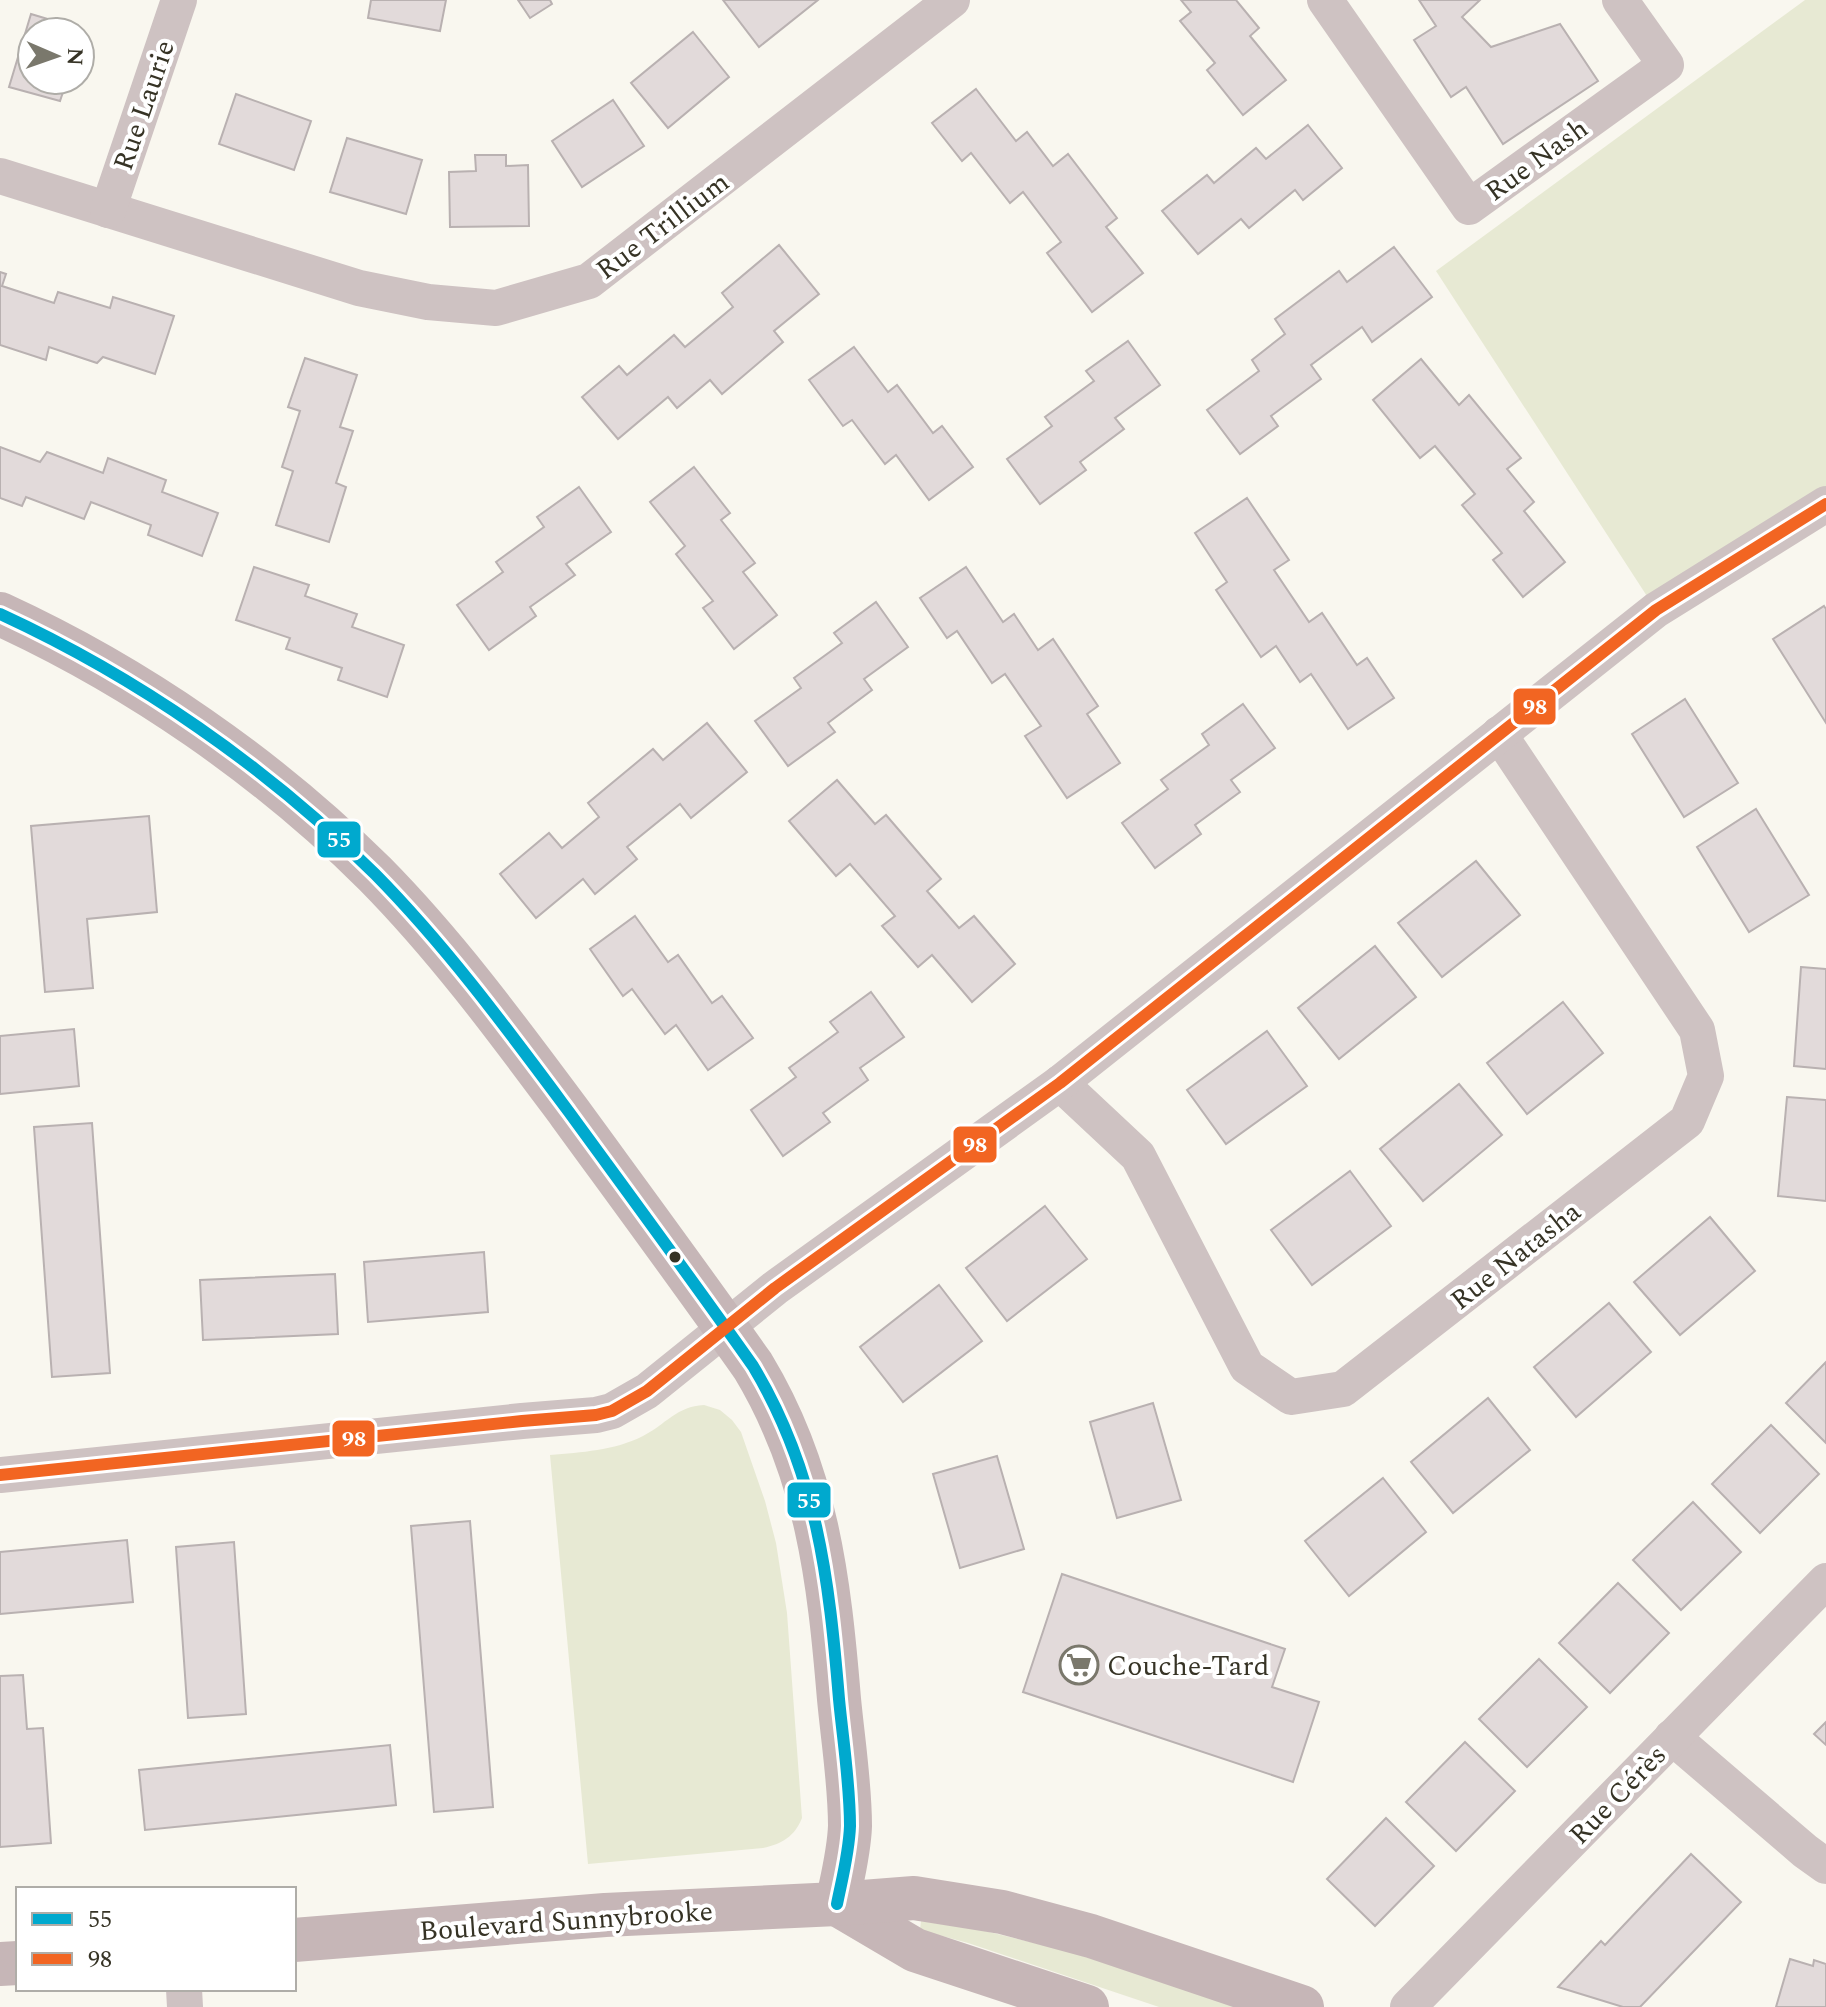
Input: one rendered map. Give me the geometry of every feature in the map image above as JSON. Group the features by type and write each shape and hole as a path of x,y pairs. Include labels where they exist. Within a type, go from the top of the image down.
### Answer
{"street":[{"name":"Rue Laurie","path":"108,210 179,0"},
{"name":"Rue Trillium","path":"0,176 359,288 428,302 496,308 589,281 952,0"},
{"name":"Rue Nash","path":"1325,0 1469,207 1666,65 1620,0"},
{"path":"0,1475 612,1411 647,1391 775,1288 1060,1083 1656,610 1826,504"},
{"path":"0,614 72,649 174,711 297,804 376,875 457,965 504,1025 727,1329 760,1378 787,1431 807,1484 821,1538 832,1611 849,1805 848,1851 837,1904 915,1950 1087,2007"},
{"name":"Rue Natasha","path":"1060,1083 1138,1156 1247,1367 1291,1397 1343,1389 1687,1121 1706,1076 1697,1030 1499,734"},
{"name":"Rue Cérès","path":"1408,2007 1826,1581"},
{"path":"1672,1737 1826,1866"},
{"name":"Boulevard Sunnybrooke","path":"296,1940 605,1915 914,1898 1002,1912 1091,1936 1302,2007"}],"green space":[{"path":"1805,0 1826,0 1826,504 1656,610 1436,271"},
{"path":"704,1405 720,1410 741,1432 776,1543 787,1613 802,1818 787,1838 763,1848 588,1864 550,1455 620,1445 651,1432 686,1409"},
{"path":"921,1921 981,1930 1071,1952 1239,2007 1159,2007 920,1930"}],"building":[{"path":"371,0 446,0 440,31 368,18"},
{"path":"518,0 550,0 552,4 530,18"},
{"path":"723,0 818,0 759,47"},
{"path":"1181,0 1236,0 1259,28 1250,36 1286,80 1243,115 1207,70 1215,63 1180,21 1191,12"},
{"path":"1419,0 1480,0 1462,17 1491,47 1560,24 1598,81 1503,144 1466,87 1451,97 1414,40 1436,26"},
{"path":"693,32 729,77 668,128 631,83"},
{"path":"16,64 16,89 9,87"},
{"path":"976,89 1016,141 1027,132 1053,166 1068,154 1117,218 1106,227 1143,273 1092,312 1047,253 1061,242 1023,192 1010,203 971,153 962,161 932,123"},
{"path":"236,94 311,121 294,170 219,144"},
{"path":"42,96 62,96 60,101"},
{"path":"613,100 644,146 582,187 552,141"},
{"path":"1308,125 1342,168 1303,200 1295,190 1249,228 1241,219 1198,254 1162,211 1207,175 1214,183 1256,148 1266,159"},
{"path":"347,138 422,160 406,214 330,192"},
{"path":"475,155 506,155 506,166 528,165 529,226 450,227 449,172 476,171"},
{"path":"779,245 819,294 774,331 783,342 722,394 710,380 677,408 668,397 618,439 582,397 619,366 627,375 674,335 685,347 733,307 722,293"},
{"path":"1394,247 1432,297 1372,342 1362,327 1311,365 1321,379 1271,416 1278,426 1240,454 1207,410 1259,371 1252,360 1285,334 1275,319 1339,271 1347,282"},
{"path":"0,272 6,274 2,286 54,303 58,292 110,308 113,297 174,316 155,374 103,357 97,363 49,347 46,360 0,345"},
{"path":"1128,341 1160,385 1115,418 1124,429 1080,462 1086,470 1040,504 1007,459 1052,426 1045,417 1094,381 1086,371"},
{"path":"854,347 888,392 897,385 933,433 942,426 973,467 929,500 896,455 885,464 852,420 843,426 809,380"},
{"path":"305,358 357,375 340,427 353,431 336,483 346,487 329,542 276,525 293,471 282,467 300,411 288,407"},
{"path":"1421,359 1459,405 1469,395 1521,458 1507,469 1534,502 1524,511 1565,562 1523,597 1493,560 1502,553 1462,505 1475,494 1435,446 1420,458 1373,400"},
{"path":"0,447 40,462 47,452 103,473 108,458 166,480 162,492 218,513 202,556 148,535 151,525 91,502 84,519 26,497 22,506 0,498"},
{"path":"694,467 730,513 721,520 755,563 743,572 777,615 734,649 703,608 713,601 676,554 685,546 650,502"},
{"path":"579,487 611,532 566,564 575,575 530,607 536,616 489,650 457,605 503,572 496,562 544,527 537,517"},
{"path":"1247,498 1289,560 1274,570 1309,622 1322,613 1357,665 1367,658 1394,698 1348,729 1311,674 1300,682 1276,646 1261,657 1216,590 1227,582 1195,533"},
{"path":"254,567 309,585 305,596 357,614 352,627 404,645 387,697 338,680 342,668 286,649 290,638 236,620"},
{"path":"966,567 1003,622 1014,614 1038,650 1053,639 1098,706 1087,714 1120,763 1067,798 1025,736 1041,726 1005,674 992,683 957,631 947,638 920,598"},
{"path":"876,602 908,647 864,679 872,690 828,723 835,732 788,766 755,721 801,688 794,678 842,643 834,633"},
{"path":"1824,606 1826,609 1826,723 1773,639"},
{"path":"1685,699 1738,783 1684,817 1632,734"},
{"path":"1243,704 1275,748 1231,780 1240,792 1195,825 1201,834 1155,868 1122,823 1168,789 1161,780 1209,745 1202,734"},
{"path":"707,723 747,772 691,818 680,804 627,847 637,859 595,894 583,879 536,918 500,874 549,833 562,848 599,817 588,803 653,749 663,760"},
{"path":"837,780 875,824 886,815 941,879 927,891 959,928 974,916 1015,964 972,1002 932,955 918,967 882,926 895,916 850,864 836,876 789,821"},
{"path":"1756,809 1809,895 1749,932 1697,847"},
{"path":"149,816 157,912 87,919 93,988 45,992 31,826"},
{"path":"1476,861 1520,915 1442,977 1398,923"},
{"path":"635,916 668,962 678,955 712,1003 722,996 753,1038 708,1070 676,1025 665,1034 632,989 623,996 590,949"},
{"path":"1375,946 1416,997 1339,1059 1298,1008"},
{"path":"1801,967 1826,969 1826,1069 1794,1066"},
{"path":"871,992 904,1037 860,1068 868,1080 823,1113 830,1122 783,1156 751,1110 796,1077 789,1068 838,1032 830,1022"},
{"path":"1563,1002 1603,1053 1527,1114 1487,1063"},
{"path":"74,1029 79,1086 0,1094 0,1036"},
{"path":"1267,1031 1307,1086 1226,1144 1187,1090"},
{"path":"1459,1084 1502,1135 1423,1201 1380,1149"},
{"path":"1787,1097 1826,1100 1826,1201 1778,1196"},
{"path":"92,1123 110,1373 52,1377 34,1127"},
{"path":"1350,1171 1391,1226 1312,1285 1271,1230"},
{"path":"1045,1206 1087,1259 1007,1321 966,1268"},
{"path":"1710,1217 1755,1271 1680,1335 1634,1282"},
{"path":"484,1252 488,1312 368,1322 364,1262"},
{"path":"335,1274 338,1334 203,1340 200,1280"},
{"path":"939,1285 982,1341 903,1402 860,1347"},
{"path":"1609,1303 1651,1352 1576,1417 1534,1367"},
{"path":"1826,1362 1826,1443 1786,1403"},
{"path":"1488,1398 1530,1450 1453,1513 1411,1462"},
{"path":"1153,1403 1181,1500 1117,1518 1090,1422"},
{"path":"1771,1425 1819,1474 1760,1533 1712,1484"},
{"path":"997,1456 1024,1549 960,1568 933,1474"},
{"path":"1383,1478 1426,1532 1349,1596 1305,1541"},
{"path":"1693,1502 1741,1552 1681,1610 1633,1560"},
{"path":"470,1521 493,1807 434,1812 411,1526"},
{"path":"127,1540 133,1602 0,1614 0,1552"},
{"path":"234,1542 246,1714 188,1718 176,1547"},
{"path":"1062,1574 1285,1649 1272,1687 1319,1702 1293,1782 1023,1692"},
{"path":"1618,1583 1669,1633 1610,1693 1559,1643"},
{"path":"1539,1659 1587,1707 1527,1767 1479,1719"},
{"path":"23,1675 27,1729 43,1728 51,1843 0,1847 0,1676"},
{"path":"1826,1722 1826,1745 1814,1734"},
{"path":"1465,1742 1515,1791 1456,1851 1406,1802"},
{"path":"390,1745 396,1805 145,1830 139,1770"},
{"path":"1386,1818 1434,1866 1375,1926 1327,1879"},
{"path":"1691,1854 1741,1902 1640,2007 1623,2007 1558,1987 1601,1941 1605,1945"},
{"path":"1790,1959 1813,1966 1814,1960 1826,1964 1826,2007 1776,2007"}],"transit line":[{"name":"98","path":"0,1475 612,1411 647,1391 775,1288 1060,1083 1656,610 1826,504"},
{"name":"55","path":"0,614 101,666 198,728 290,797 375,874 427,930 500,1020 753,1366 775,1406 806,1486 824,1569 850,1810 848,1846 837,1904"}],"place":[{"name":"Couche-Tard","path":"1079,1665"}]}
